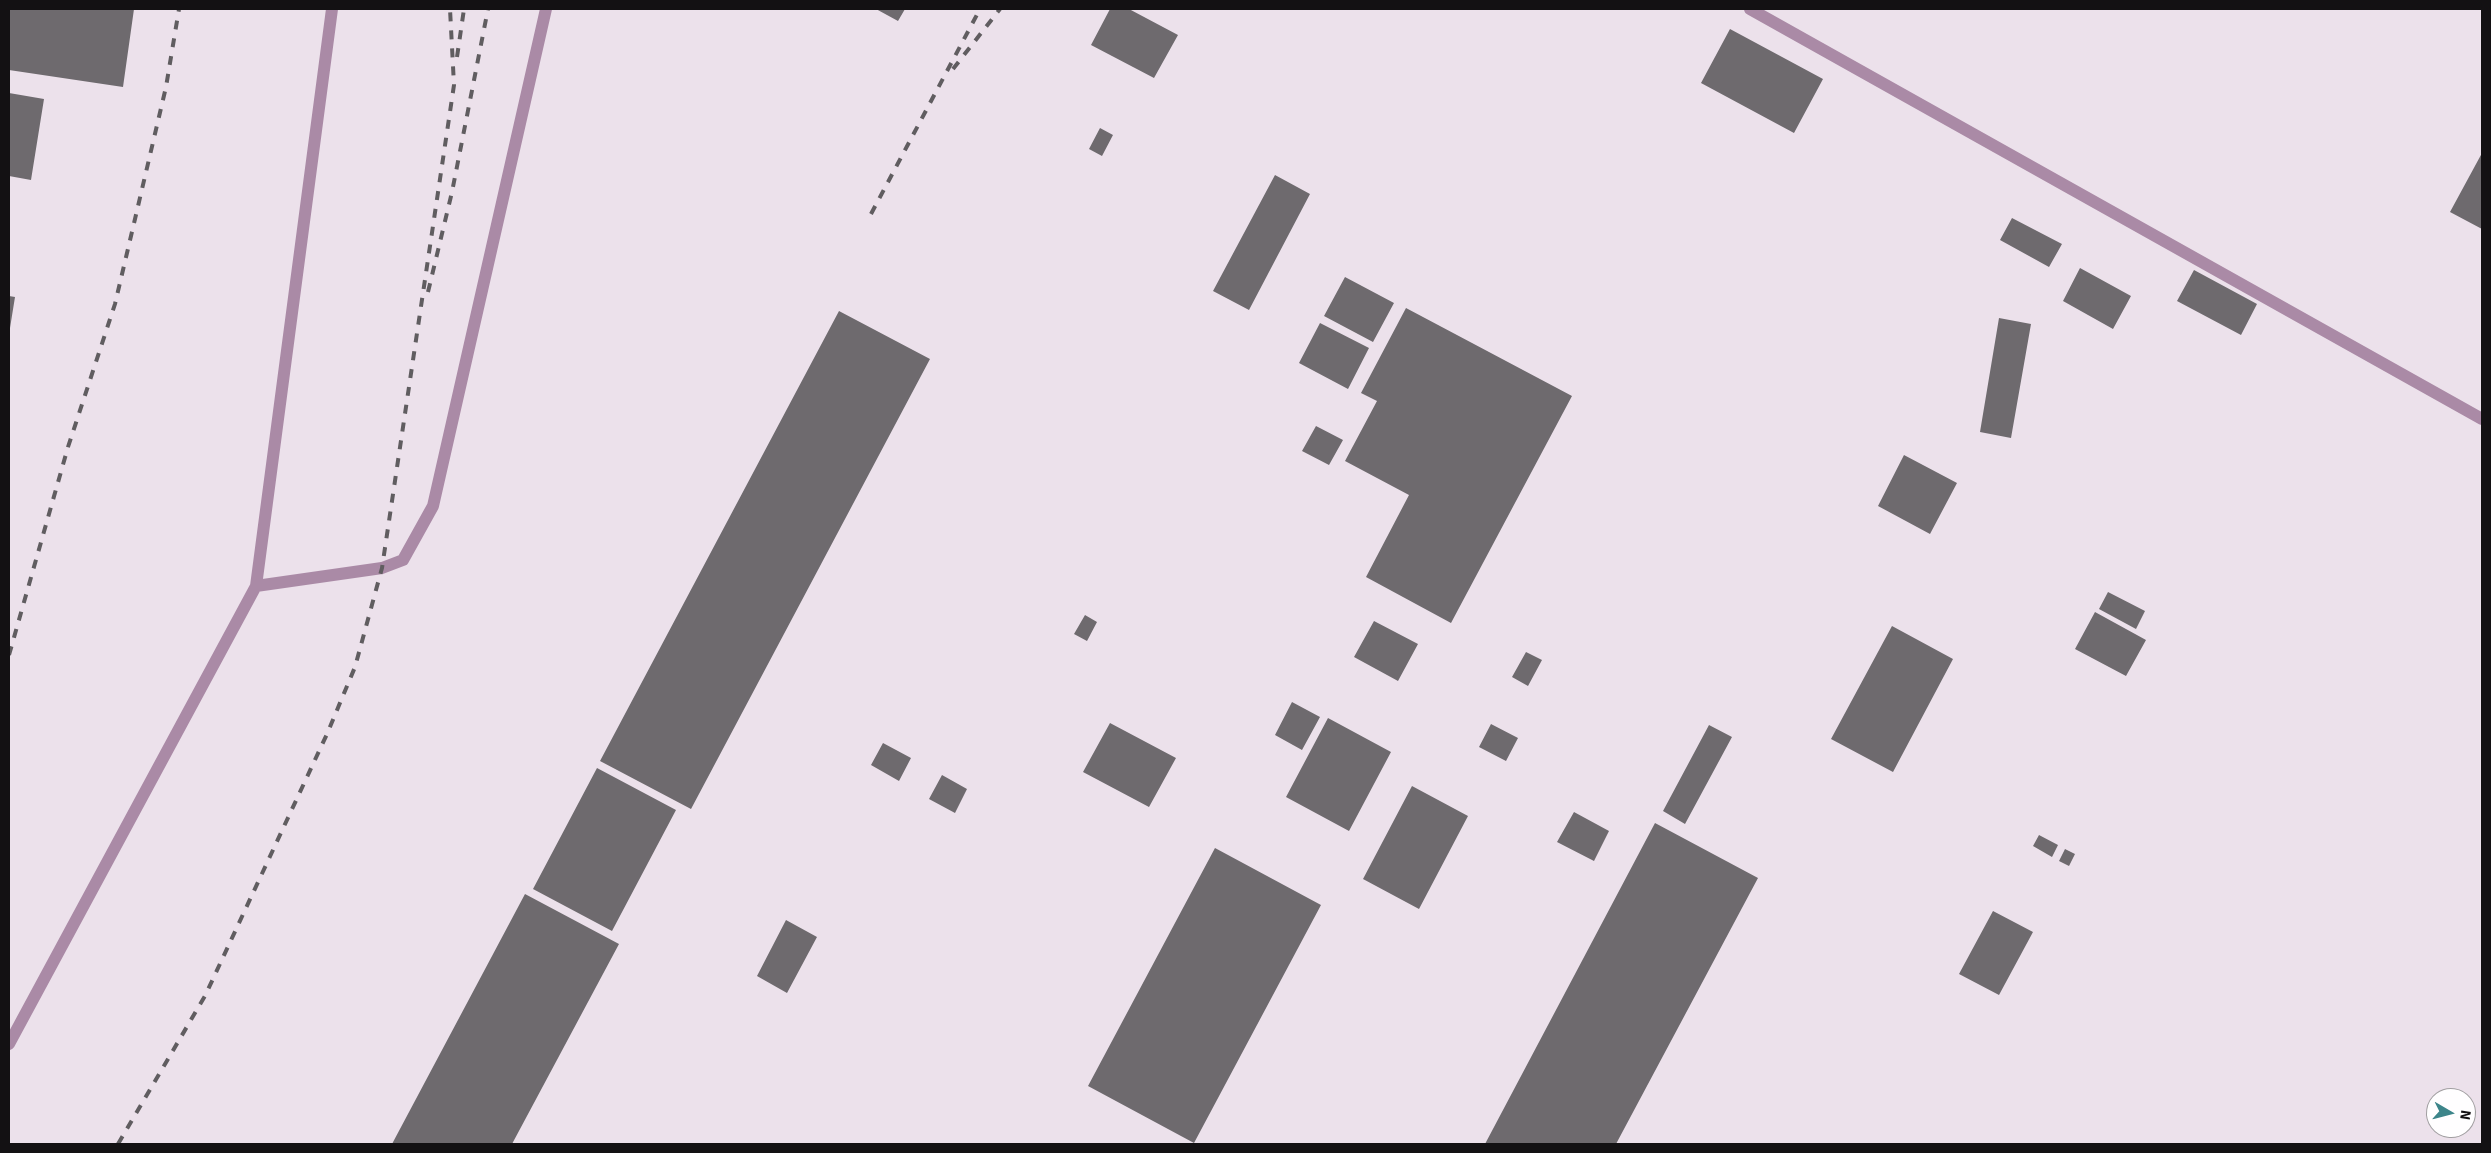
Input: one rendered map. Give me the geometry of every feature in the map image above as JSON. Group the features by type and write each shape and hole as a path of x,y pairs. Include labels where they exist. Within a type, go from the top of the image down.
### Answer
{"lane":[{"path":"9,1044 256,586 332,9"},
{"path":"256,586 382,568 403,560 433,506 546,9"},
{"path":"1750,9 2482,419"}],"shaded area":[{"path":"9,9 2482,9 2482,1144 9,1144"}],"building":[{"path":"9,9 134,9 123,87 9,70"},
{"path":"876,9 905,9 898,21"},
{"path":"1110,9 1129,9 1178,35 1154,78 1091,45"},
{"path":"1730,29 1823,79 1794,133 1701,83"},
{"path":"9,93 44,99 31,180 9,176"},
{"path":"1100,128 1113,135 1102,156 1089,149"},
{"path":"2482,153 2482,229 2450,212"},
{"path":"1275,175 1310,194 1249,310 1213,291"},
{"path":"2012,218 2062,244 2049,267 2000,240"},
{"path":"2080,268 2131,296 2113,329 2063,301"},
{"path":"2194,270 2257,304 2241,335 2177,301"},
{"path":"1345,277 1394,303 1373,342 1324,316"},
{"path":"9,296 15,297 10,328 9,328"},
{"path":"1406,308 1572,396 1451,623 1366,577 1409,495 1345,461 1377,401 1361,393"},
{"path":"839,311 930,359 691,809 600,761"},
{"path":"1999,318 2031,324 2011,438 1980,432"},
{"path":"1320,323 1369,348 1348,389 1299,363"},
{"path":"1316,426 1343,440 1329,465 1302,451"},
{"path":"1904,455 1957,483 1930,534 1878,506"},
{"path":"2108,592 2145,611 2136,629 2099,609"},
{"path":"2095,612 2146,640 2126,676 2075,649"},
{"path":"1085,615 1097,622 1087,641 1074,634"},
{"path":"1374,621 1418,644 1398,681 1354,657"},
{"path":"1892,626 1953,659 1893,772 1831,739"},
{"path":"1526,652 1542,660 1528,686 1512,677"},
{"path":"1292,702 1320,717 1302,750 1275,735"},
{"path":"1328,718 1391,752 1349,831 1286,797"},
{"path":"1110,723 1176,758 1149,807 1083,772"},
{"path":"1491,724 1518,738 1506,761 1479,747"},
{"path":"1709,725 1732,737 1685,824 1663,811"},
{"path":"883,743 911,758 899,781 871,765"},
{"path":"597,768 676,810 612,931 533,889"},
{"path":"942,775 967,789 955,813 929,799"},
{"path":"1412,786 1468,816 1419,909 1363,879"},
{"path":"1574,812 1609,831 1594,861 1557,842"},
{"path":"1655,823 1758,878 1616,1144 1485,1144"},
{"path":"2039,835 2058,845 2052,857 2033,846"},
{"path":"1215,848 1321,905 1194,1143 1088,1086"},
{"path":"2065,849 2075,854 2069,866 2059,861"},
{"path":"525,894 619,944 512,1144 392,1144"},
{"path":"1993,911 2033,932 1999,995 1959,974"},
{"path":"786,920 817,937 787,993 757,976"}],"railway":[{"path":"9,655 68,447 115,304 166,87 179,9"},
{"path":"118,1144 205,996 327,734 355,667 382,568 454,85 450,9"},
{"path":"457,57 464,9"},
{"path":"428,292 452,192 488,9"},
{"path":"871,214 980,9"},
{"path":"953,69 1000,9"}]}
